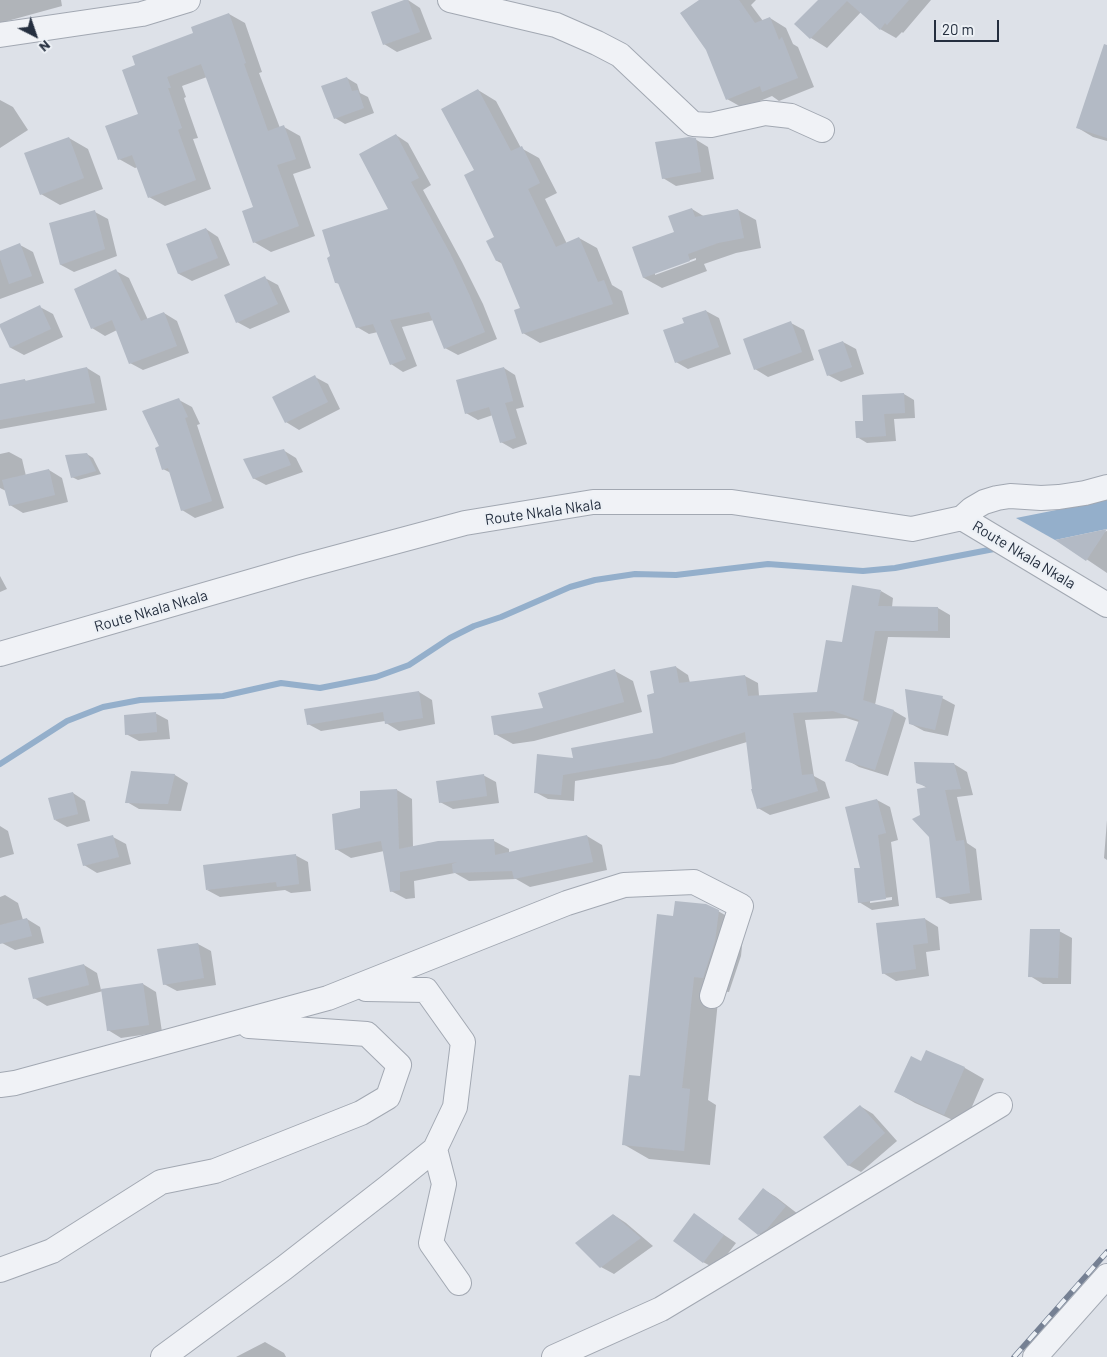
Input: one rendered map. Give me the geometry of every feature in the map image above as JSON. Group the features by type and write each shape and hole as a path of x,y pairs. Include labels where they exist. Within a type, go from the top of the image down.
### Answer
{"street":[{"path":"0,35 142,14 188,0"},
{"path":"450,0 556,25 605,47 620,55 693,124 711,125 765,113 791,116 822,130"},
{"path":"962,518 984,502 997,498 1010,496 1059,497 1107,487"},
{"name":"Route Nkala Nkala","path":"0,654 301,567 465,523 593,502 732,502 912,529 962,518 1107,605"},
{"path":"0,1085 15,1083 328,998 567,903 624,885 694,882 741,906 712,996"},
{"path":"164,1357 291,1262 435,1149 455,1108 463,1042 426,990 352,989"},
{"path":"0,1270 52,1251 162,1182 215,1171 361,1113 388,1097 399,1064 367,1034 229,1025"},
{"path":"554,1357 661,1309 1000,1105"},
{"path":"435,1149 444,1184 431,1244 459,1284"},
{"path":"1035,1357 1107,1276"}],"water":[{"path":"1107,500 1107,529 1055,540 1016,518"}],"building":[{"path":"408,0 420,32 383,45 371,12"},
{"path":"699,0 739,0 755,23 770,17 779,40 782,37 798,78 762,92 760,86 726,100 706,50 680,13"},
{"path":"818,0 909,0 887,25 885,23 880,30 847,1 810,39 794,24"},
{"path":"229,13 246,63 244,64 268,131 284,125 296,159 277,165 299,226 253,243 242,211 253,207 201,64 167,77 171,88 168,88 182,128 178,130 196,180 148,198 132,155 118,160 105,126 138,114 122,70 135,65 132,56 193,33 191,27"},
{"path":"1104,44 1107,45 1107,138 1076,128"},
{"path":"347,77 352,91 358,90 364,108 334,119 321,86"},
{"path":"478,89 511,151 522,146 540,183 528,189 556,247 579,237 598,282 604,280 613,304 522,334 514,310 520,308 500,260 496,261 486,241 494,237 464,175 474,170 441,109"},
{"path":"396,134 419,178 411,182 450,253 485,332 444,349 429,312 390,320 406,359 390,365 373,324 356,328 338,283 335,283 327,258 330,256 322,230 388,209 359,154"},
{"path":"69,137 84,178 40,195 24,153"},
{"path":"689,137 696,138 701,172 662,179 655,142"},
{"path":"692,208 695,217 738,209 744,238 718,243 688,254 690,261 643,278 632,247 674,232 668,216"},
{"path":"95,210 105,249 60,265 49,223"},
{"path":"206,228 218,258 178,274 166,244"},
{"path":"20,243 32,276 9,284 0,258 0,251"},
{"path":"116,269 141,321 164,312 177,346 129,364 112,320 91,329 74,289"},
{"path":"265,276 278,304 236,323 224,295"},
{"path":"40,305 51,329 10,348 0,324"},
{"path":"706,310 719,347 675,363 663,330 684,323 682,318"},
{"path":"791,321 802,352 754,370 743,339"},
{"path":"843,341 852,367 827,376 818,350"},
{"path":"87,367 95,403 0,420 0,384 25,379 25,381"},
{"path":"504,367 513,401 505,403 516,438 500,443 489,407 465,414 456,380"},
{"path":"315,375 328,402 285,423 272,397"},
{"path":"904,393 905,413 884,414 886,436 856,438 855,421 863,421 862,395"},
{"path":"179,398 188,417 185,418 212,501 181,511 168,468 162,470 155,448 159,446 142,411"},
{"path":"284,449 291,465 253,479 243,459"},
{"path":"87,453 96,471 71,478 65,455"},
{"path":"49,469 55,495 9,506 2,480"},
{"path":"1107,529 1086,561 1055,540"},
{"path":"852,585 881,590 878,606 938,607 938,631 875,631 863,700 894,710 875,770 845,761 859,720 833,711 793,713 802,775 813,774 818,791 757,809 751,789 745,732 660,758 563,775 561,795 534,793 537,754 573,758 571,748 653,733 647,695 654,693 650,671 676,666 679,683 745,675 748,696 817,692 826,640 842,642"},
{"path":"615,669 624,702 516,732 494,735 491,716 543,708 538,693"},
{"path":"905,689 943,696 935,730 909,724"},
{"path":"419,691 423,718 385,724 383,712 307,725 304,709"},
{"path":"156,712 157,732 125,735 124,715"},
{"path":"914,762 954,763 961,789 945,790 956,841 964,840 970,893 936,898 929,837 912,819 920,815 917,789 927,787 916,783"},
{"path":"131,771 175,774 168,804 125,803"},
{"path":"484,774 487,796 439,803 436,781"},
{"path":"397,789 399,849 438,841 494,839 495,855 587,835 593,862 514,879 512,871 453,873 452,864 457,862 400,872 400,890 390,892 381,841 335,850 332,814 360,808 360,791"},
{"path":"73,792 78,814 54,820 48,798"},
{"path":"877,799 886,833 878,835 886,899 858,903 854,868 860,868 845,807"},
{"path":"113,835 119,857 83,866 77,844"},
{"path":"296,854 299,884 277,887 276,882 206,890 203,865"},
{"path":"675,901 706,904 719,910 715,941 703,978 694,977 682,1088 690,1089 684,1151 622,1145 629,1075 640,1076 657,914 673,916"},
{"path":"27,918 32,936 0,944 0,925"},
{"path":"925,918 928,943 913,945 916,969 882,974 876,923"},
{"path":"1030,929 1060,929 1058,978 1028,977"},
{"path":"198,943 204,978 163,985 157,949"},
{"path":"84,964 89,985 33,999 28,978"},
{"path":"143,983 149,1025 107,1031 101,989"},
{"path":"926,1050 965,1067 944,1115 894,1092 911,1056 921,1061"},
{"path":"860,1105 885,1133 848,1166 823,1137"},
{"path":"763,1188 786,1206 767,1229 758,1235 738,1219"},
{"path":"694,1213 724,1235 703,1263 673,1241"},
{"path":"613,1214 641,1238 600,1268 575,1243"}],"waterway":[{"path":"0,764 67,721 103,707 140,700 223,696 281,683 320,688 376,677 409,665 450,638 474,626 501,617 570,587 595,580 635,574 676,575 768,564 863,571 895,568 994,549"}],"railway":[{"path":"1014,1357 1107,1252"}]}
